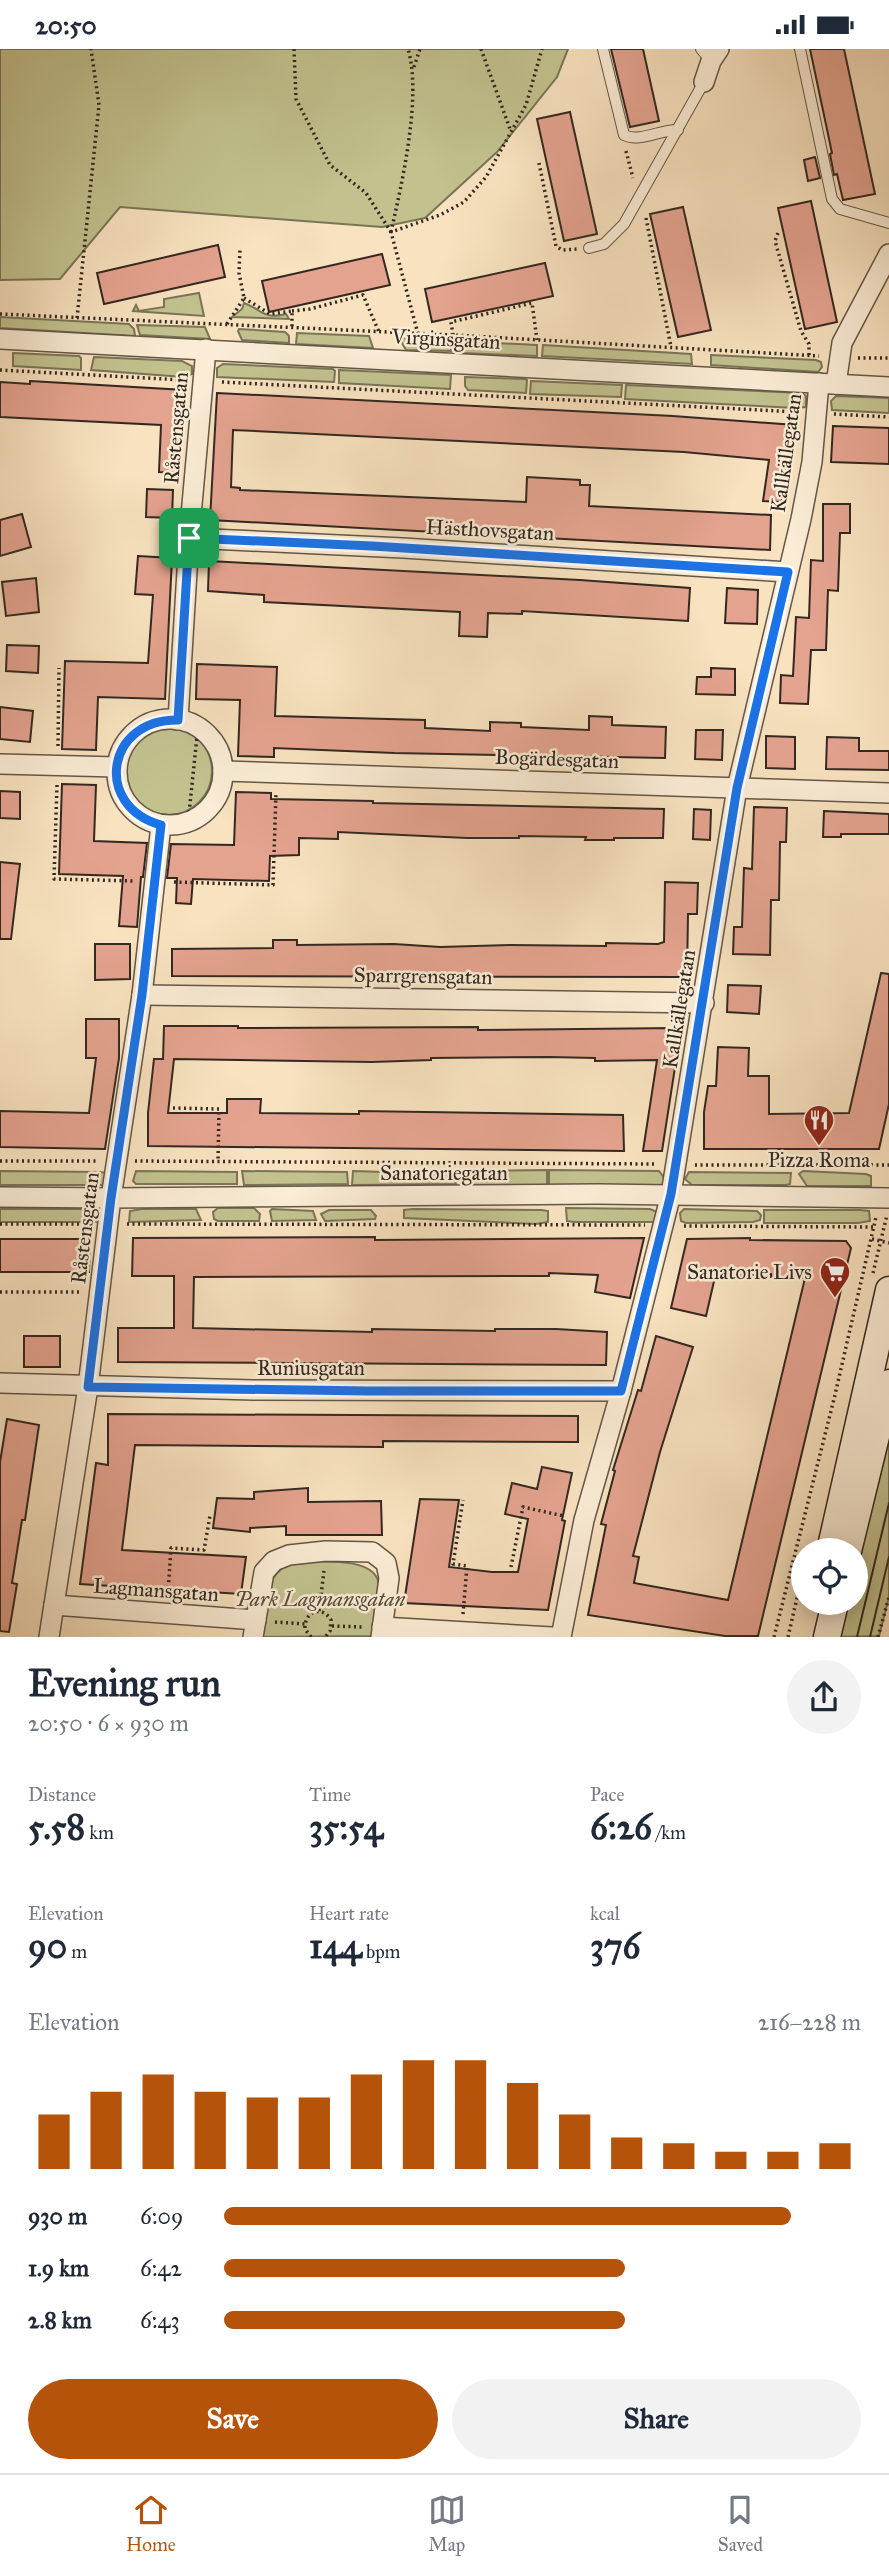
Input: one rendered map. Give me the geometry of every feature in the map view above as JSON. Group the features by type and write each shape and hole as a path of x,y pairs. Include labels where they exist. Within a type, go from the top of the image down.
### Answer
{"street":[{"path":"704,82 710,53"},
{"name":"Kallkällegatan","path":"561,1636 584,1520 621,1391 671,1194 737,788 812,462 817,413 842,343 889,254"},
{"name":"Virginsgatan","path":"0,339 889,387"},
{"name":"Råstensgatan","path":"178,720 189,538 205,349"},
{"name":"Hästhovsgatan","path":"189,538 372,546 788,572"},
{"path":"178,720 198,727 219,750 223,771 222,784 210,808 188,823 175,826 148,821 127,805 120,793 117,767 124,747 137,730 150,723 178,720"},
{"path":"0,764 117,767"},
{"name":"Bogärdesgatan","path":"223,771 889,793"},
{"name":"Råstensgatan","path":"49,1636 88,1387 111,1198 142,995 161,825"},
{"name":"Sparrgrensgatan","path":"142,995 704,1003"},
{"name":"Sanatoriegatan","path":"0,1197 671,1194 885,1198"},
{"path":"833,1538 889,1290"},
{"name":"Runiusgatan","path":"0,1383 368,1391 621,1391"},
{"path":"851,1538 889,1383"},
{"path":"255,1628 264,1571 274,1561 289,1555 326,1551 372,1552 386,1563 389,1578 382,1632 461,1630 552,1636"},
{"name":"Lagmansgatan","path":"54,1605 166,1613 255,1628"},
{"path":"810,1636 815,1615"},
{"path":"827,1636 832,1615"}],"lane":[{"path":"603,49 623,134 628,138 678,130"},
{"path":"800,49 832,199 840,209 889,223"},
{"path":"589,248 604,244 624,224 704,82"}],"path":[{"path":"77,318 99,105 91,49"},
{"path":"294,49 296,99 330,165 366,193 391,232 418,334"},
{"path":"408,49 413,68"},
{"path":"391,232 406,159 413,68 420,49"},
{"path":"481,49 510,130"},
{"path":"391,232 439,215 464,202 486,177 526,105 542,49"},
{"path":"623,134 640,198 671,347"},
{"path":"539,163 556,246 562,250 589,248"},
{"path":"778,233 775,241 801,331 809,344 808,356"},
{"path":"226,325 244,298 239,273 240,248"},
{"path":"244,298 270,314 310,309 363,295 379,332"},
{"path":"453,335 451,321 532,303 537,340"},
{"path":"292,311 292,328"},
{"path":"0,314 889,358"},
{"path":"0,370 889,417"},
{"path":"188,823 198,727"},
{"path":"173,1108 219,1109 218,1161"},
{"path":"0,1161 889,1165 885,1198 874,1227 774,1636"},
{"path":"0,1224 874,1227"},
{"path":"872,1239 889,1243"},
{"path":"0,1292 99,1292"},
{"path":"461,1630 467,1566 453,1564 463,1500"},
{"path":"511,1567 523,1507 584,1520"},
{"path":"166,1613 171,1548 204,1550 210,1516"},
{"path":"319,1611 326,1551"},
{"path":"878,1636 889,1597"},
{"path":"312,1636 305,1629 309,1615 319,1611 329,1616 332,1626"},
{"path":"788,1636 793,1615"},
{"path":"255,1628 305,1624"},
{"path":"332,1626 382,1632"},
{"path":"325,1636 332,1626"}],"green space":[{"path":"0,49 568,49 557,77 497,152 425,218 382,227 120,207 60,279 0,280"},
{"path":"199,293 204,316 133,311 136,305 139,311 164,307 164,299"},
{"path":"244,303 268,315 286,314 289,319 232,317 242,309"},
{"path":"0,317 129,324 134,329 135,336 0,328"},
{"path":"137,325 205,327 210,339 140,335"},
{"path":"239,329 285,332 289,336 289,343 242,340"},
{"path":"297,333 369,336 373,348 296,344"},
{"path":"399,338 450,340 451,351 406,350"},
{"path":"455,341 537,345 537,356 461,353 455,349"},
{"path":"543,345 691,354 692,364 542,356"},
{"path":"13,353 79,356 81,370 13,366"},
{"path":"711,355 816,360 821,362 822,367 818,372 711,365"},
{"path":"94,357 182,361 192,366 192,374 184,377 91,370"},
{"path":"223,364 333,369 334,382 217,377 217,368"},
{"path":"339,370 451,375 450,389 339,383"},
{"path":"465,377 525,379 526,393 468,390"},
{"path":"531,381 622,385 621,397 530,394"},
{"path":"626,385 802,393 806,396 806,407 625,399"},
{"path":"836,396 889,398 889,413 832,410 831,401"},
{"path":"168,727 185,731 199,740 208,754 212,771 208,788 199,802 185,811 168,815 151,811 137,802 128,788 124,771 128,754 137,740 151,731"},
{"path":"547,1170 547,1185 471,1186 471,1177 475,1171"},
{"path":"549,1170 659,1171 665,1179 660,1186 549,1186"},
{"path":"0,1171 108,1173 105,1185 0,1185"},
{"path":"136,1171 237,1172 237,1184 136,1184 133,1181"},
{"path":"242,1171 347,1172 348,1184 244,1185"},
{"path":"353,1171 449,1174 455,1176 456,1184 352,1185"},
{"path":"803,1171 866,1174 871,1176 871,1186 807,1186 799,1174"},
{"path":"689,1172 791,1173 790,1184 786,1185 692,1185 685,1179"},
{"path":"218,1208 254,1208 260,1214 259,1221 218,1221 214,1219 213,1212"},
{"path":"566,1208 650,1209 657,1212 656,1222 574,1222 567,1221"},
{"path":"0,1209 106,1210 102,1222 0,1222"},
{"path":"196,1209 201,1220 129,1222 130,1211"},
{"path":"272,1209 313,1211 316,1220 272,1221"},
{"path":"684,1209 757,1211 761,1215 760,1220 753,1222 686,1223 681,1221 680,1213"},
{"path":"329,1210 371,1210 376,1216 375,1219 325,1221 321,1214"},
{"path":"404,1210 542,1210 548,1211 548,1222 536,1224 404,1218"},
{"path":"764,1210 860,1210 869,1211 870,1221 764,1223"},
{"path":"889,1436 889,1597 879,1636 833,1637 838,1615 868,1615 868,1538 860,1538"},
{"name":"Park Lagmansgatan","path":"332,1561 359,1565 369,1570 376,1577 379,1587 372,1636 260,1637 265,1602 272,1581 286,1566 297,1562"}],"building":[{"path":"611,49 643,49 659,121 630,127"},
{"path":"810,49 844,49 875,194 843,200 837,174 834,175 832,153"},
{"path":"570,112 597,234 564,241 537,119"},
{"path":"815,157 820,178 808,181 804,160"},
{"path":"811,201 837,322 805,329 778,208"},
{"path":"683,207 711,330 678,337 650,214"},
{"path":"218,245 225,277 104,304 97,273"},
{"path":"382,254 390,285 269,312 262,281"},
{"path":"545,263 553,296 432,322 425,289"},
{"path":"30,381 185,390 178,473 159,472 161,425 0,417 0,382 30,384"},
{"path":"217,393 673,416 795,425 792,461 788,461 781,502 763,501 769,460 684,452 233,430 231,487 240,490 526,502 527,477 580,480 580,485 590,485 589,506 771,515 770,550 210,520"},
{"path":"833,426 889,428 889,464 831,462"},
{"path":"147,489 173,490 172,518 146,517"},
{"path":"823,504 850,504 850,533 840,533 838,591 828,590 826,650 811,650 808,704 780,703 781,675 793,676 796,617 809,618 811,560 823,561"},
{"path":"22,514 31,547 0,556 0,520"},
{"path":"138,556 172,558 165,699 98,697 96,750 62,749 65,661 148,663 153,595 135,594"},
{"path":"209,561 690,588 688,621 522,611 522,614 488,613 487,637 459,636 460,612 264,602 264,595 208,591"},
{"path":"36,578 39,612 6,616 2,582"},
{"path":"727,588 758,590 757,624 725,623"},
{"path":"7,645 39,646 38,673 6,671"},
{"path":"197,664 277,667 275,716 425,720 425,728 490,731 490,722 521,723 521,727 589,730 589,716 612,717 612,725 666,727 665,758 274,748 274,757 238,756 240,700 196,699"},
{"path":"711,668 735,669 735,695 696,694 697,677 711,677"},
{"path":"0,707 33,711 30,742 0,739"},
{"path":"696,730 723,730 722,760 695,759"},
{"path":"766,736 795,737 795,769 766,768"},
{"path":"827,737 859,738 859,751 889,751 889,770 826,769"},
{"path":"62,784 96,785 94,841 147,843 137,927 119,926 123,876 59,874"},
{"path":"0,791 20,792 20,819 0,818"},
{"path":"236,792 271,793 271,799 664,809 663,838 467,838 338,832 338,839 299,838 299,855 270,856 269,881 193,879 191,904 176,903 177,878 167,878 171,844 234,845"},
{"path":"754,807 787,808 786,842 780,842 779,900 771,900 770,955 733,954 734,927 742,927 744,868 752,869"},
{"path":"694,809 711,810 710,840 693,839"},
{"path":"824,811 889,814 889,834 841,834 841,837 823,837"},
{"path":"0,862 20,864 11,939 0,939"},
{"path":"665,882 698,883 697,914 688,914 687,977 172,976 172,949 273,948 273,940 297,940 297,945 394,944 440,947 658,944 664,942"},
{"path":"95,944 130,944 130,979 95,980"},
{"path":"881,973 889,974 889,1104 879,1149 704,1149 704,1112 708,1086 716,1086 718,1047 749,1048 748,1076 769,1076 769,1114 849,1113"},
{"path":"728,985 761,986 759,1014 727,1012"},
{"path":"86,1019 119,1019 119,1058 105,1149 0,1147 0,1111 89,1113 96,1058 86,1058"},
{"path":"164,1026 478,1027 478,1030 677,1028 676,1061 662,1151 643,1151 657,1060 595,1061 595,1058 549,1057 431,1058 372,1062 174,1059 168,1113 227,1113 227,1099 261,1099 260,1113 359,1114 359,1111 623,1115 624,1151 148,1146 148,1113 154,1059 163,1059"},
{"path":"375,1237 375,1240 644,1238 630,1298 595,1292 598,1275 549,1273 549,1276 194,1277 193,1328 372,1332 372,1329 556,1329 607,1332 606,1365 118,1362 118,1328 174,1328 174,1276 132,1276 133,1238"},
{"path":"0,1239 90,1239 89,1272 0,1272"},
{"path":"687,1239 846,1241 851,1248 758,1636 725,1636 588,1615 606,1525 601,1524 615,1471 613,1470 638,1390 641,1391 656,1336 693,1347 660,1452 633,1556 639,1557 634,1583 728,1600 805,1278 771,1277 771,1274 715,1277 706,1316 671,1308"},
{"path":"24,1336 60,1336 60,1367 24,1367"},
{"path":"108,1414 578,1416 578,1442 383,1441 383,1447 135,1445 122,1550 246,1557 241,1594 80,1584 96,1463 108,1465"},
{"path":"7,1419 39,1425 25,1520 22,1520 12,1583 17,1584 9,1632 0,1631 0,1462"},
{"path":"542,1467 572,1473 548,1610 404,1603 420,1499 459,1500 449,1567 518,1572 528,1519 505,1514 512,1483 537,1489"},
{"path":"308,1488 308,1502 381,1501 382,1535 286,1535 286,1526 250,1528 250,1532 213,1528 217,1498 254,1499 254,1492"}],"tram line":[{"path":"857,1637 889,1503"},
{"path":"870,1637 889,1557"}],"place":[{"name":"Pizza Roma","path":"819,1147"},
{"name":"Sanatorie Livs","path":"835,1299"}],"route":[{"path":"189,538 372,546 788,572 737,788 671,1194 621,1391 88,1387 111,1198 142,995 161,825 148,821 127,805 120,793 117,767 127,740 137,730 150,723 178,720 189,538"}]}
